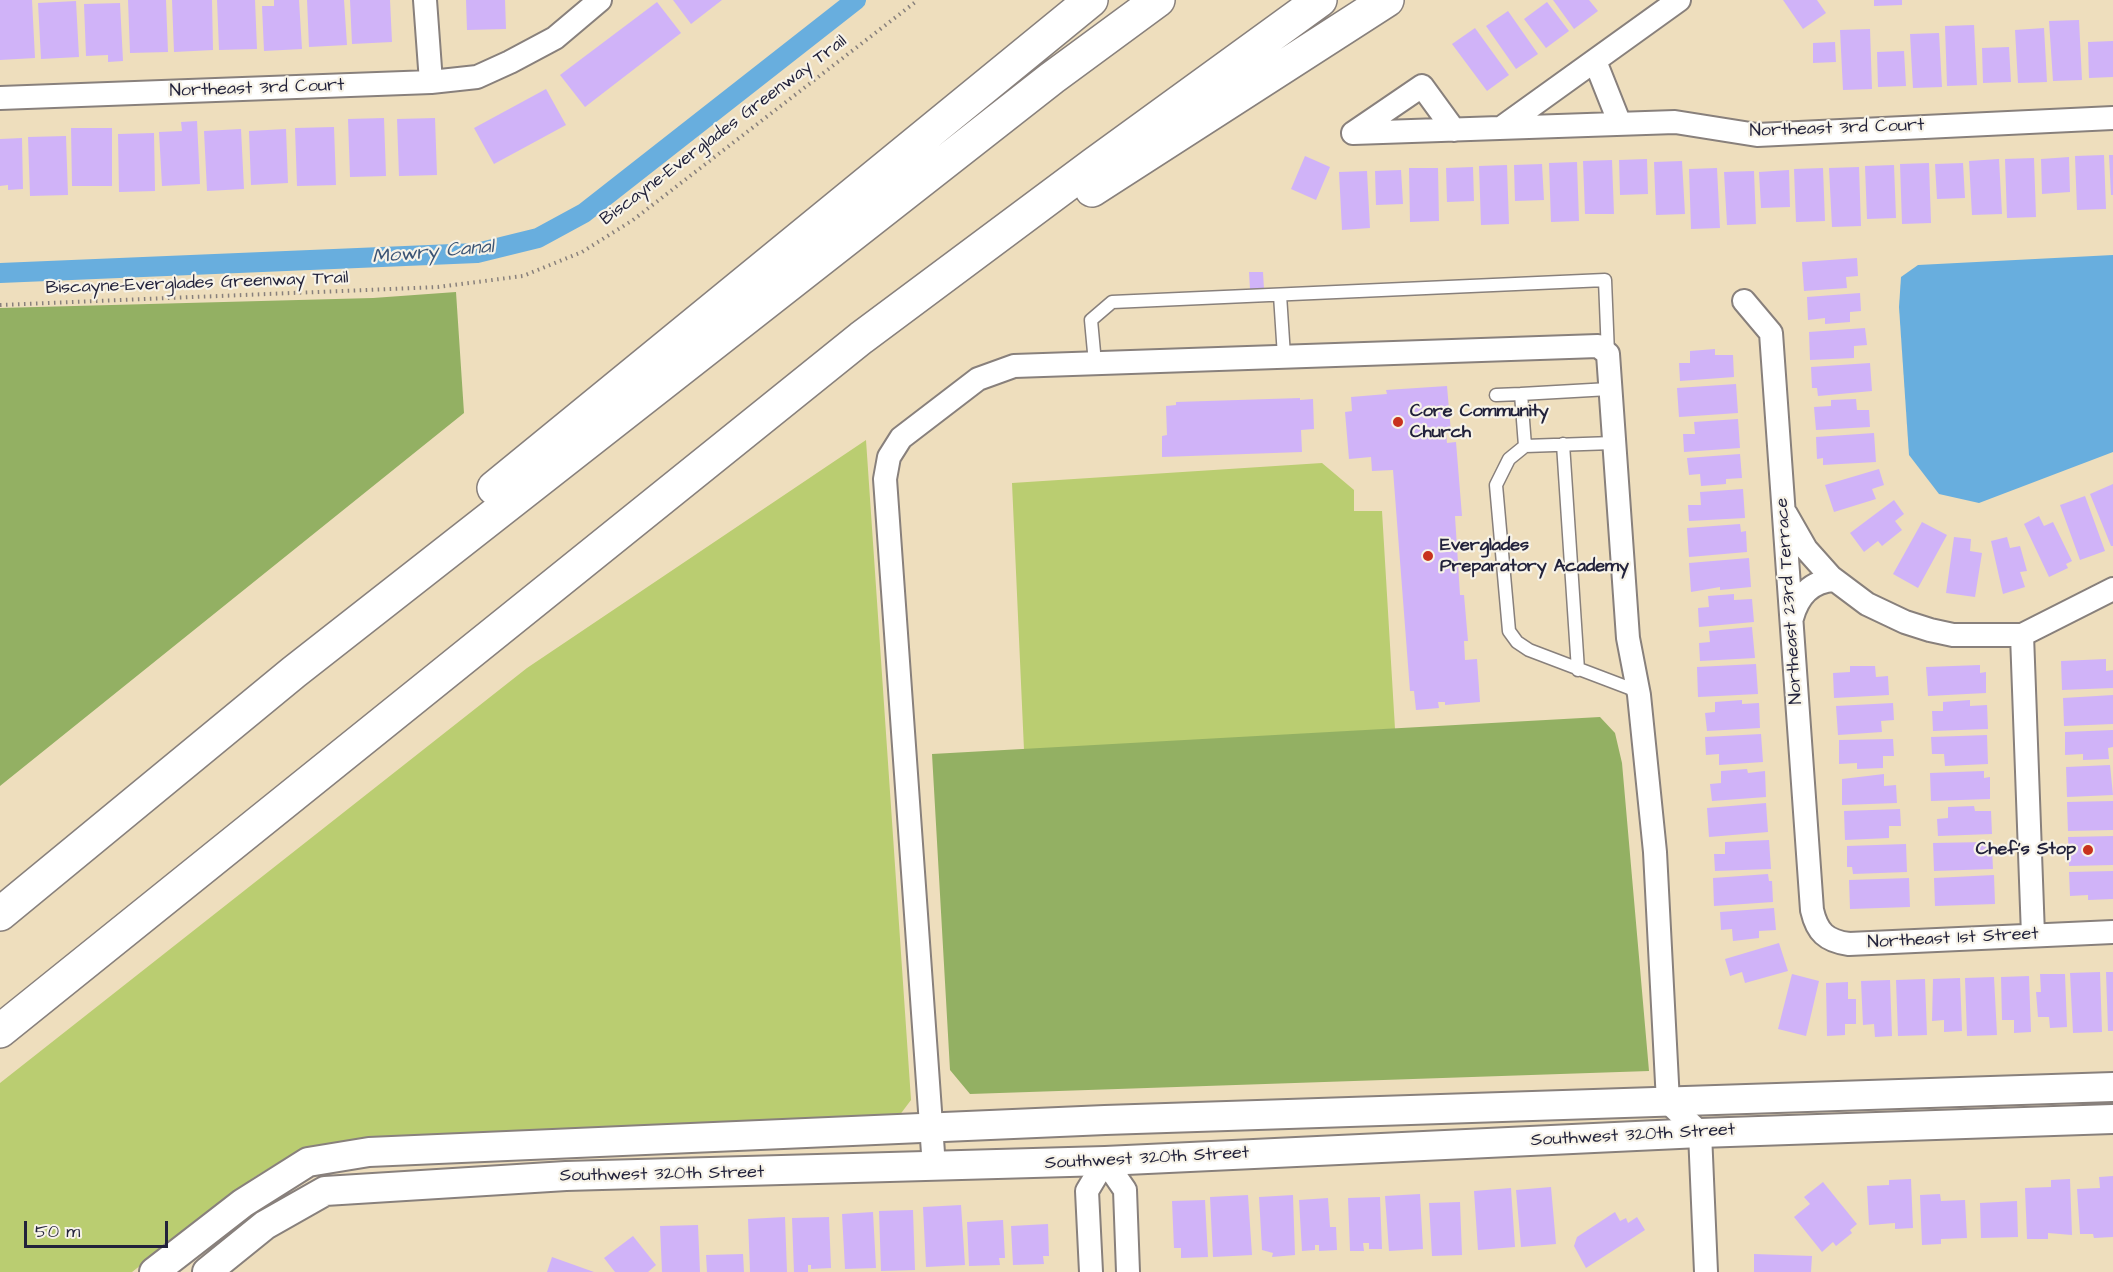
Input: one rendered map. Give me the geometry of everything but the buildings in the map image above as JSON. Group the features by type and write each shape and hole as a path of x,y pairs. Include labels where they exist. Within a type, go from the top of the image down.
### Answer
{"highway":[{"path":"294,672 353,607 593,404 1091,0"},
{"path":"0,914 294,672 1043,85 1158,0"},
{"path":"0,1031 861,339 1093,165 1320,0"},
{"path":"861,339 1387,0"}],"street":[{"path":"425,0 431,82"},
{"path":"1501,128 1679,0"},
{"name":"Northeast 3rd Court","path":"0,98 431,82 477,77 510,63 555,38 585,4"},
{"path":"1595,61 1620,124"},
{"name":"Northeast 3rd Court","path":"1454,130 1675,122 1757,135 2113,118"},
{"name":"Northeast 23rd Terrace","path":"1744,301 1771,333 1812,910"},
{"path":"934,1167 886,468 889,457 901,438 986,375 1014,366 1598,346 1608,354 1628,639 1637,691 1655,852 1668,1102 1700,1133 1706,1272"},
{"path":"1783,510 1806,549 1834,580 1867,604 1905,622 1930,630 1964,635 2022,635 2113,589"},
{"path":"1791,626 1797,606 1812,585 1834,580"},
{"path":"2022,635 2033,934"},
{"name":"Northeast 1st Street","path":"1812,910 1820,932 1832,941 1840,943 2113,932"},
{"name":"Southwest 320th Street","path":"154,1272 243,1203 308,1162 369,1152 933,1130 1105,1120 2113,1087"},
{"name":"Southwest 320th Street","path":"207,1272 265,1225 325,1191 566,1176 1105,1161 1700,1133 2113,1119"},
{"path":"1091,1272 1088,1191 1105,1161 1105,1120"},
{"path":"1105,1161 1125,1190 1128,1272"},
{"path":"1090,1238 1127,1237"}],"lane":[{"path":"1095,363 1091,320 1112,302 1605,280 1608,354"},
{"path":"1280,295 1284,356"},
{"path":"1496,395 1609,389"},
{"path":"1521,394 1525,446"},
{"path":"1613,443 1525,446 1509,459 1496,485 1509,630 1517,642 1529,650 1637,691"},
{"path":"1563,444 1578,670"}],"path":[{"name":"Biscayne-Everglades Greenway Trail","path":"0,305 438,287 523,276 582,252 633,220 918,0"}],"green space":[{"path":"456,292 464,413 0,786 0,308 373,298"},
{"path":"866,440 911,1100 896,1120 317,1147 284,1159 253,1178 132,1272 0,1272 0,1083 527,668"},
{"path":"1322,463 1354,490 1354,511 1382,511 1395,729 1024,750 1012,483"},
{"path":"1600,717 1615,733 1622,763 1649,1071 970,1094 950,1070 932,754"}],"water":[{"path":"2113,255 2113,452 1979,503 1939,494 1909,455 1899,307 1901,277 1918,265"}],"waterway":[{"name":"Mowry Canal","path":"0,273 477,253 538,238 584,213 856,0"}],"place":[{"name":"Core Community Church","path":"1398,422"},
{"name":"Everglades Preparatory Academy","path":"1428,556"},
{"name":"Chef’s Stop","path":"2088,850"}]}
